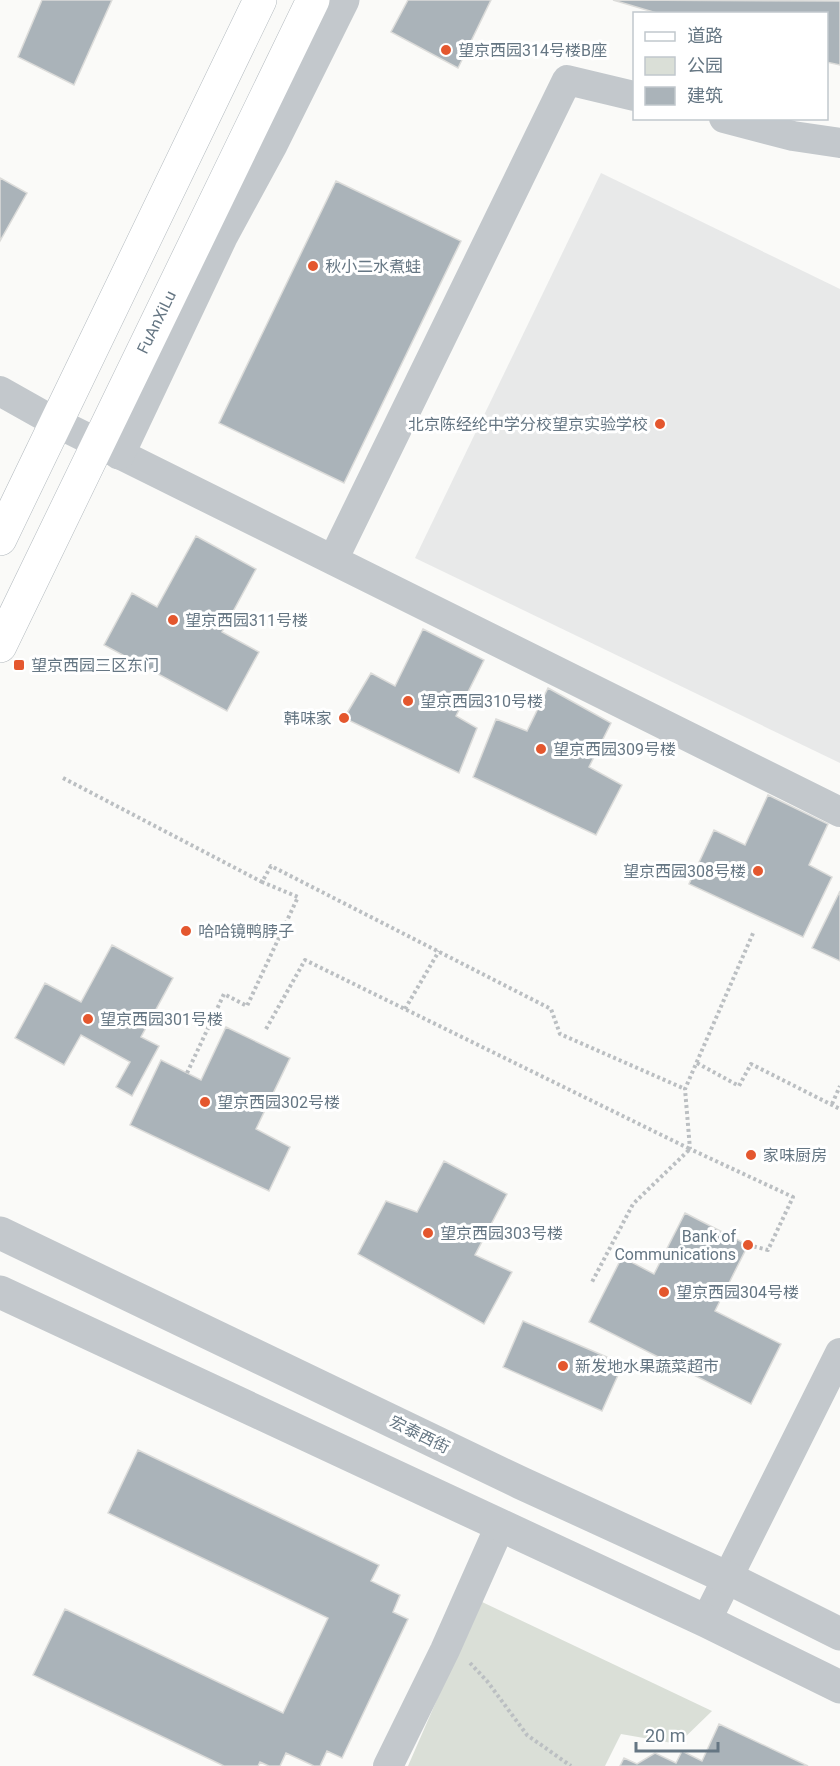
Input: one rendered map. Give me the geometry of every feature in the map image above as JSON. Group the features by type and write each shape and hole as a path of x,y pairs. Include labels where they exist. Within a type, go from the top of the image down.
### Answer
{"main road":[{"path":"0,539 260,0"},
{"name":"FuAnXiLu","path":"0,646 108,447 313,0"}],"street":[{"path":"108,447 272,143 344,0"},
{"path":"333,560 567,80 633,96"},
{"path":"732,120 793,136 840,143"},
{"path":"0,391 55,422 840,812"},
{"name":"宏泰西街","path":"0,1233 521,1483 728,1578 840,1634"},
{"path":"0,1292 706,1621 840,1687"},
{"path":"706,1621 840,1353"},
{"path":"388,1766 445,1650 500,1526"}],"path":[{"path":"63,778 262,882 298,897 247,1006 224,994 187,1073"},
{"path":"262,882 271,866 551,1009 560,1034 685,1089"},
{"path":"690,1149 685,1089 754,932"},
{"path":"405,1010 439,951"},
{"path":"266,1029 305,960 690,1149 793,1197 768,1250 748,1245"},
{"path":"697,1063 739,1086 751,1064 840,1108"},
{"path":"832,1104 840,1086"},
{"path":"592,1282 633,1204 690,1149"},
{"path":"445,1650 460,1653 487,1681 527,1735 571,1766"}],"shaded area":[{"name":"北京陈经纶中学分校望京实验学校","path":"601,173 840,289 840,763 415,558"}],"green space":[{"path":"480,1601 712,1711 678,1744 621,1734 605,1766 408,1766"}],"building":[{"path":"42,0 112,0 74,85 18,57"},
{"name":"望京西园314号楼B座","path":"408,0 491,0 458,68 391,32"},
{"name":"望京西园314号楼B座","path":"613,0 840,1 840,65 828,62 828,12 653,12"},
{"path":"0,178 27,193 0,241"},
{"path":"336,181 461,241 344,483 219,423"},
{"name":"望京西园311号楼","path":"196,536 256,569 222,632 259,652 227,711 104,645 132,593 157,607"},
{"name":"望京西园310号楼","path":"423,629 484,660 456,716 477,728 459,773 344,718 371,673 395,686"},
{"name":"望京西园309号楼","path":"548,688 611,723 589,767 622,785 596,835 473,777 496,719 527,731"},
{"name":"望京西园308号楼","path":"768,795 828,824 809,865 832,877 803,937 689,884 714,830 745,845"},
{"path":"840,891 840,961 812,948"},
{"name":"望京西园301号楼","path":"112,945 173,978 141,1037 159,1046 132,1096 116,1087 130,1062 81,1035 64,1065 15,1038 45,983 81,1002"},
{"name":"望京西园302号楼","path":"226,1027 290,1058 256,1129 290,1147 269,1191 130,1125 161,1060 201,1080"},
{"name":"望京西园303号楼","path":"444,1161 507,1194 475,1255 512,1272 484,1324 358,1254 386,1201 417,1212"},
{"name":"望京西园304号楼","path":"685,1213 748,1245 715,1311 781,1344 751,1404 589,1322 622,1257 654,1274"},
{"name":"新发地水果蔬菜超市","path":"523,1321 623,1364 602,1411 503,1367"},
{"path":"138,1450 379,1565 371,1581 400,1595 393,1612 408,1619 342,1758 327,1751 320,1766 314,1766 286,1753 280,1766 269,1766 260,1762 258,1766 224,1766 33,1675 65,1609 283,1713 328,1618 108,1513"},
{"path":"719,1724 808,1766 620,1766 624,1758 637,1764 655,1753 676,1763 682,1751 702,1761"}],"place":[{"name":"望京西园314号楼B座","path":"446,50"},
{"name":"秋小二水煮蛙","path":"313,266"},
{"name":"北京陈经纶中学分校望京实验学校","path":"660,424"},
{"name":"望京西园311号楼","path":"173,620"},
{"name":"望京西园三区东门","path":"19,665"},
{"name":"望京西园310号楼","path":"408,701"},
{"name":"韩味家","path":"344,718"},
{"name":"望京西园309号楼","path":"541,749"},
{"name":"望京西园308号楼","path":"758,871"},
{"name":"哈哈镜鸭脖子","path":"186,931"},
{"name":"望京西园301号楼","path":"88,1019"},
{"name":"望京西园302号楼","path":"205,1102"},
{"name":"家味厨房","path":"751,1155"},
{"name":"望京西园303号楼","path":"428,1233"},
{"name":"Bank of Communications","path":"748,1245"},
{"name":"望京西园304号楼","path":"664,1292"},
{"name":"新发地水果蔬菜超市","path":"563,1366"}]}
